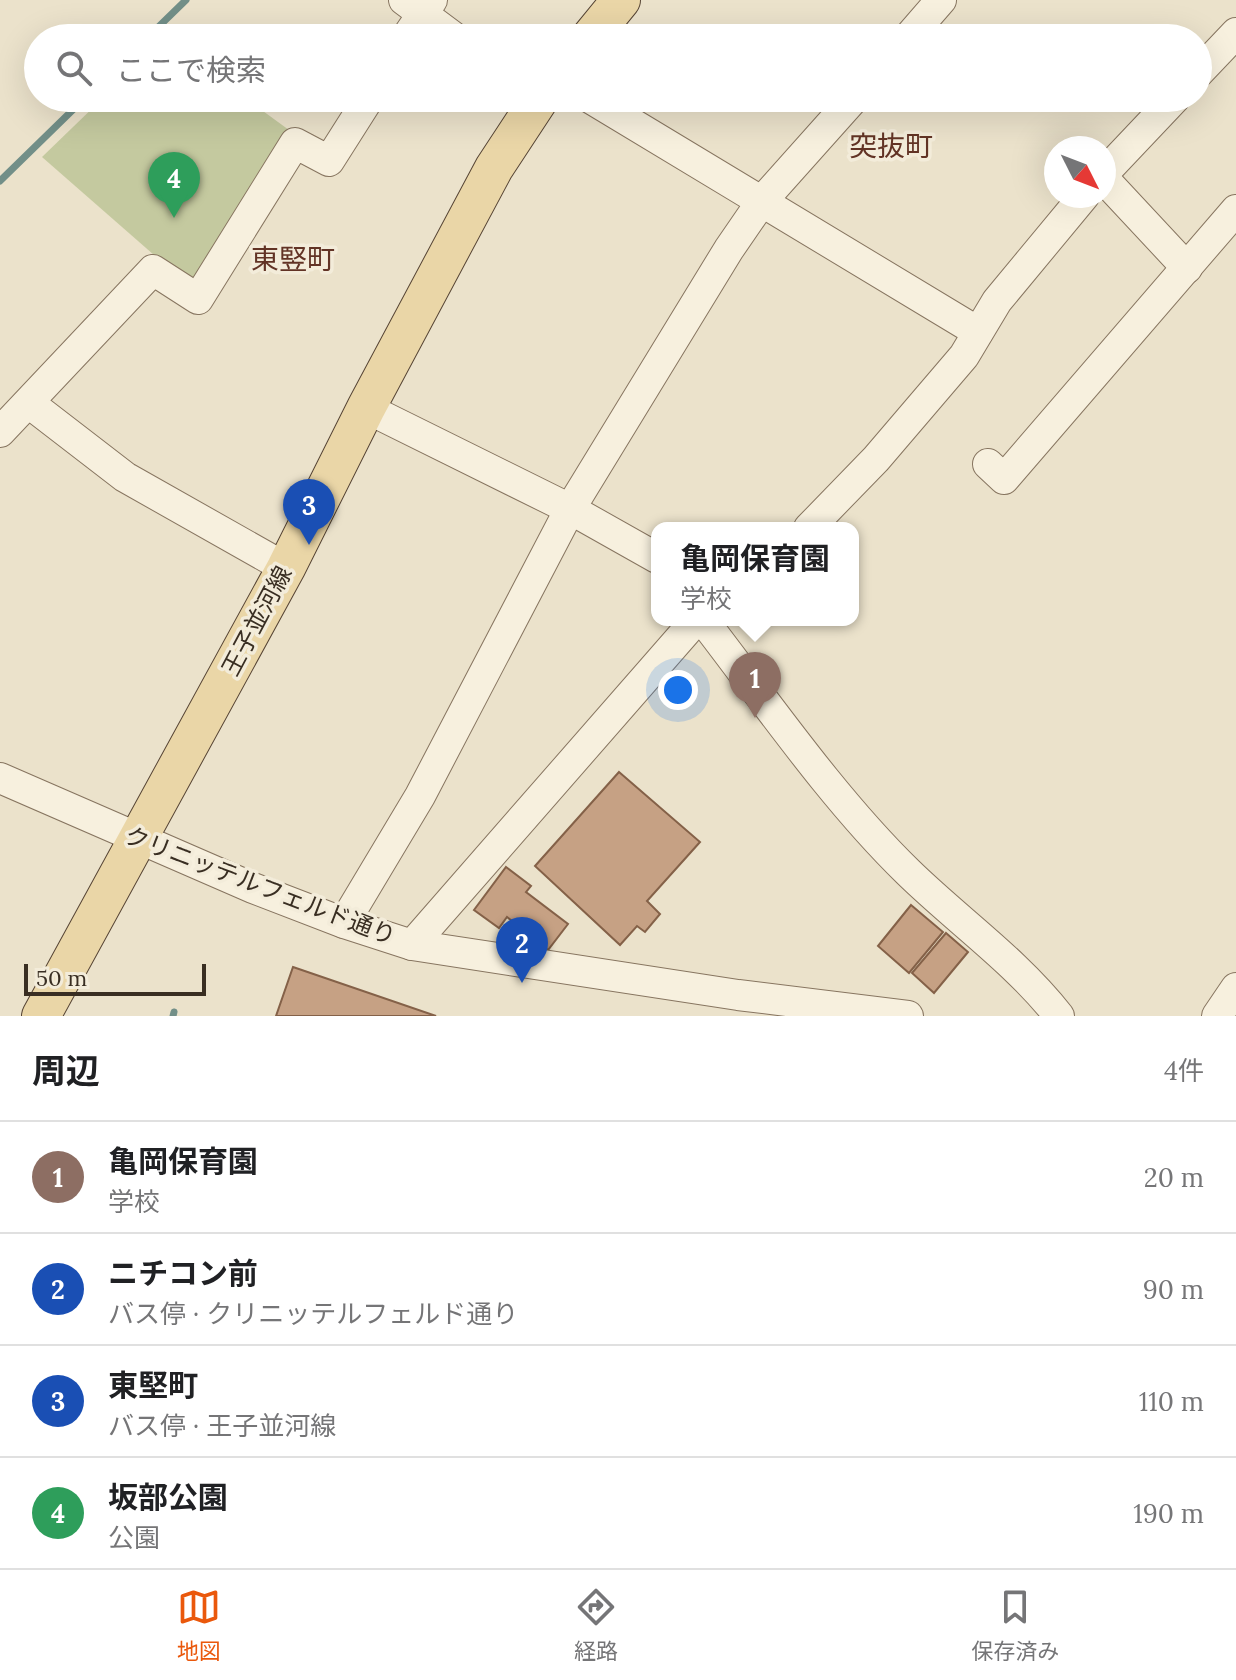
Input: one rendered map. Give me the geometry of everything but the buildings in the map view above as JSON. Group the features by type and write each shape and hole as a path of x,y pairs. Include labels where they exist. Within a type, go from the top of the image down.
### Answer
{"main road":[{"path":"601,24 621,0"},
{"name":"王子並河線","path":"41,1016 286,568 366,408 494,168 528,112"}],"street":[{"path":"920,24 941,0"},
{"path":"412,24 420,4 441,24"},
{"path":"1212,58 1236,33"},
{"path":"0,432 153,270 198,299 295,143 329,161 360,112"},
{"path":"613,112 978,332"},
{"path":"344,923 420,796 570,509 729,249 762,201 841,112"},
{"path":"1116,163 1162,112"},
{"path":"1116,189 1187,268"},
{"path":"815,522 876,459 964,356 997,301 1074,208"},
{"path":"988,464 1004,479 1236,210"},
{"path":"29,403 125,477 286,568"},
{"path":"366,408 570,509 651,555"},
{"path":"412,945 691,626"},
{"path":"708,626 851,810 907,872 1009,962 1059,1016"},
{"name":"クリニッテルフェルド通り","path":"0,778 253,888 412,945 738,995 908,1016"},
{"path":"1217,1016 1236,988"}],"green space":[{"path":"89,112 264,112 289,130 200,278 186,283 42,157"}],"waterway":[{"path":"161,24 186,0"},
{"path":"0,181 71,112"},
{"path":"173,1016 174,1012"}],"place":[{"name":"坂部公園","path":"174,218"},
{"name":"東堅町","path":"309,545"},
{"name":"亀岡保育園","path":"755,718"},
{"name":"ニチコン前","path":"522,983"}],"district":[{"name":"突抜町","path":"891,146"},
{"name":"東竪町","path":"293,259"}]}
